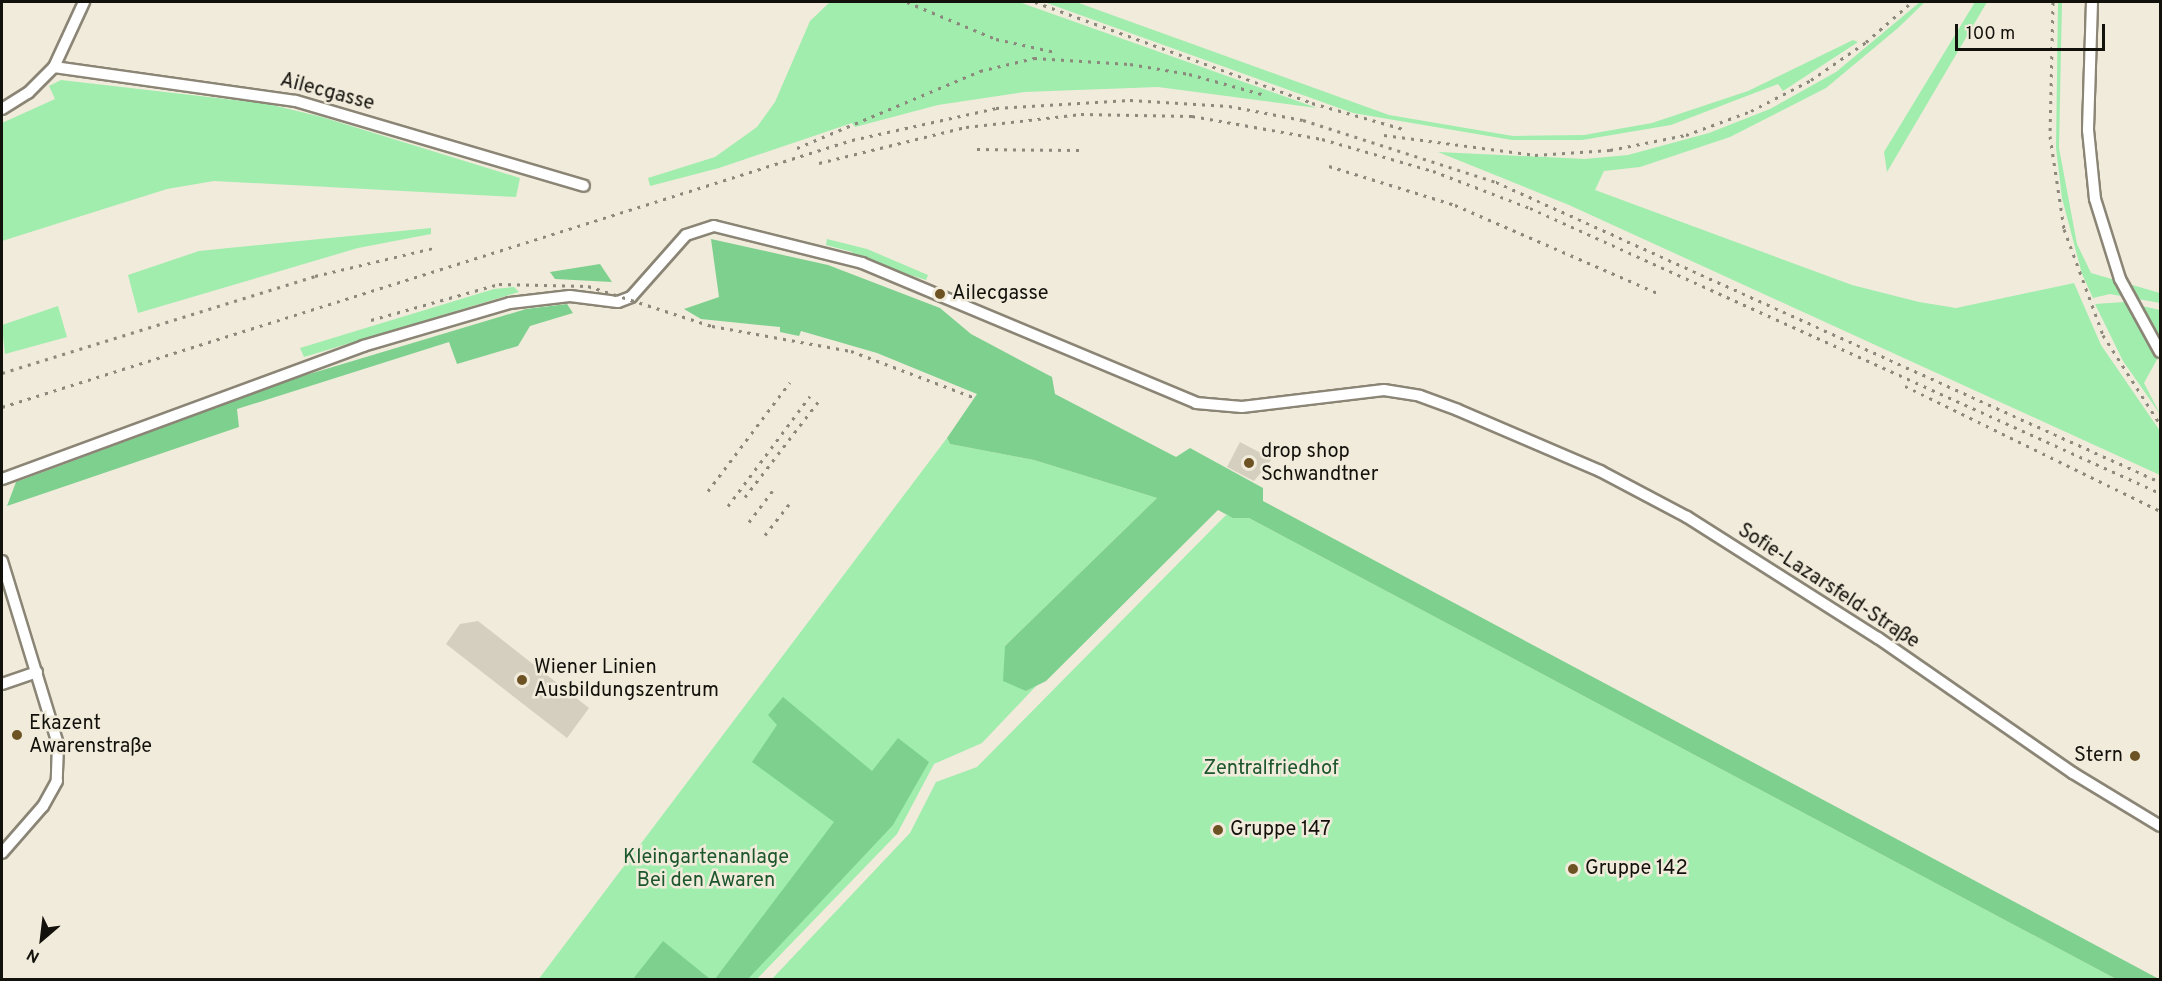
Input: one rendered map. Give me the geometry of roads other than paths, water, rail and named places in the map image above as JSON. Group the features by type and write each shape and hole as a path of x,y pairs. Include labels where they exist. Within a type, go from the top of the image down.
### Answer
{"street":[{"path":"2,110 28,93 54,67 84,2"},
{"path":"2092,2 2088,130 2095,199 2120,279 2160,352"},
{"name":"Ailecgasse","path":"54,67 296,102 584,186"},
{"name":"Sofie-Lazarsfeld-Straße","path":"2,479 363,346 510,303 570,296 618,302 631,297 669,251 697,229 714,226 862,263 1196,403 1242,407 1384,390 1420,396 1458,410 1600,471 1687,517 1878,638 2073,773 2160,826"},
{"path":"2,561 58,744 57,781 44,806 2,853"},
{"path":"2,684 37,672"}],"railway":[{"path":"907,2 996,39 1055,52"},
{"path":"1035,2 1312,103 1403,129"},
{"path":"1384,135 1535,155 1610,150 1686,135 1751,111 1811,80 1866,42 1912,2"},
{"path":"2053,2 2050,136 2064,229 2103,335 2160,424"},
{"path":"797,148 980,71 1034,58 1130,64 1189,74 1265,95"},
{"path":"2,407 852,140 996,108 1130,100 1229,106 1303,120 1496,182 2160,482"},
{"path":"819,163 966,127 1081,114 1192,116 1322,139 1433,171 1530,208 2160,493"},
{"path":"977,149 1079,150"},
{"path":"1329,166 1455,205 1660,294"},
{"path":"2,373 315,276 433,248"},
{"path":"371,320 499,284 588,286 712,326 851,351 973,397"},
{"path":"708,491 790,382"},
{"path":"1905,386 2160,511"},
{"path":"728,506 810,396"},
{"path":"745,497 818,402"},
{"path":"749,522 772,491"},
{"path":"765,535 789,504"}],"place":[{"name":"Ailecgasse","path":"940,294"},
{"name":"drop shop Schwandtner","path":"1249,463"},
{"name":"Wiener Linien Ausbildungszentrum","path":"522,680"},
{"name":"Ekazent Awarenstraße","path":"17,735"},
{"name":"Stern","path":"2135,756"},
{"name":"Gruppe 147","path":"1218,830"},
{"name":"Gruppe 142","path":"1573,869"}],"park label":[{"name":"Zentralfriedhof","path":"1271,769"},
{"name":"Kleingartenanlage Bei den Awaren","path":"706,870"}]}
